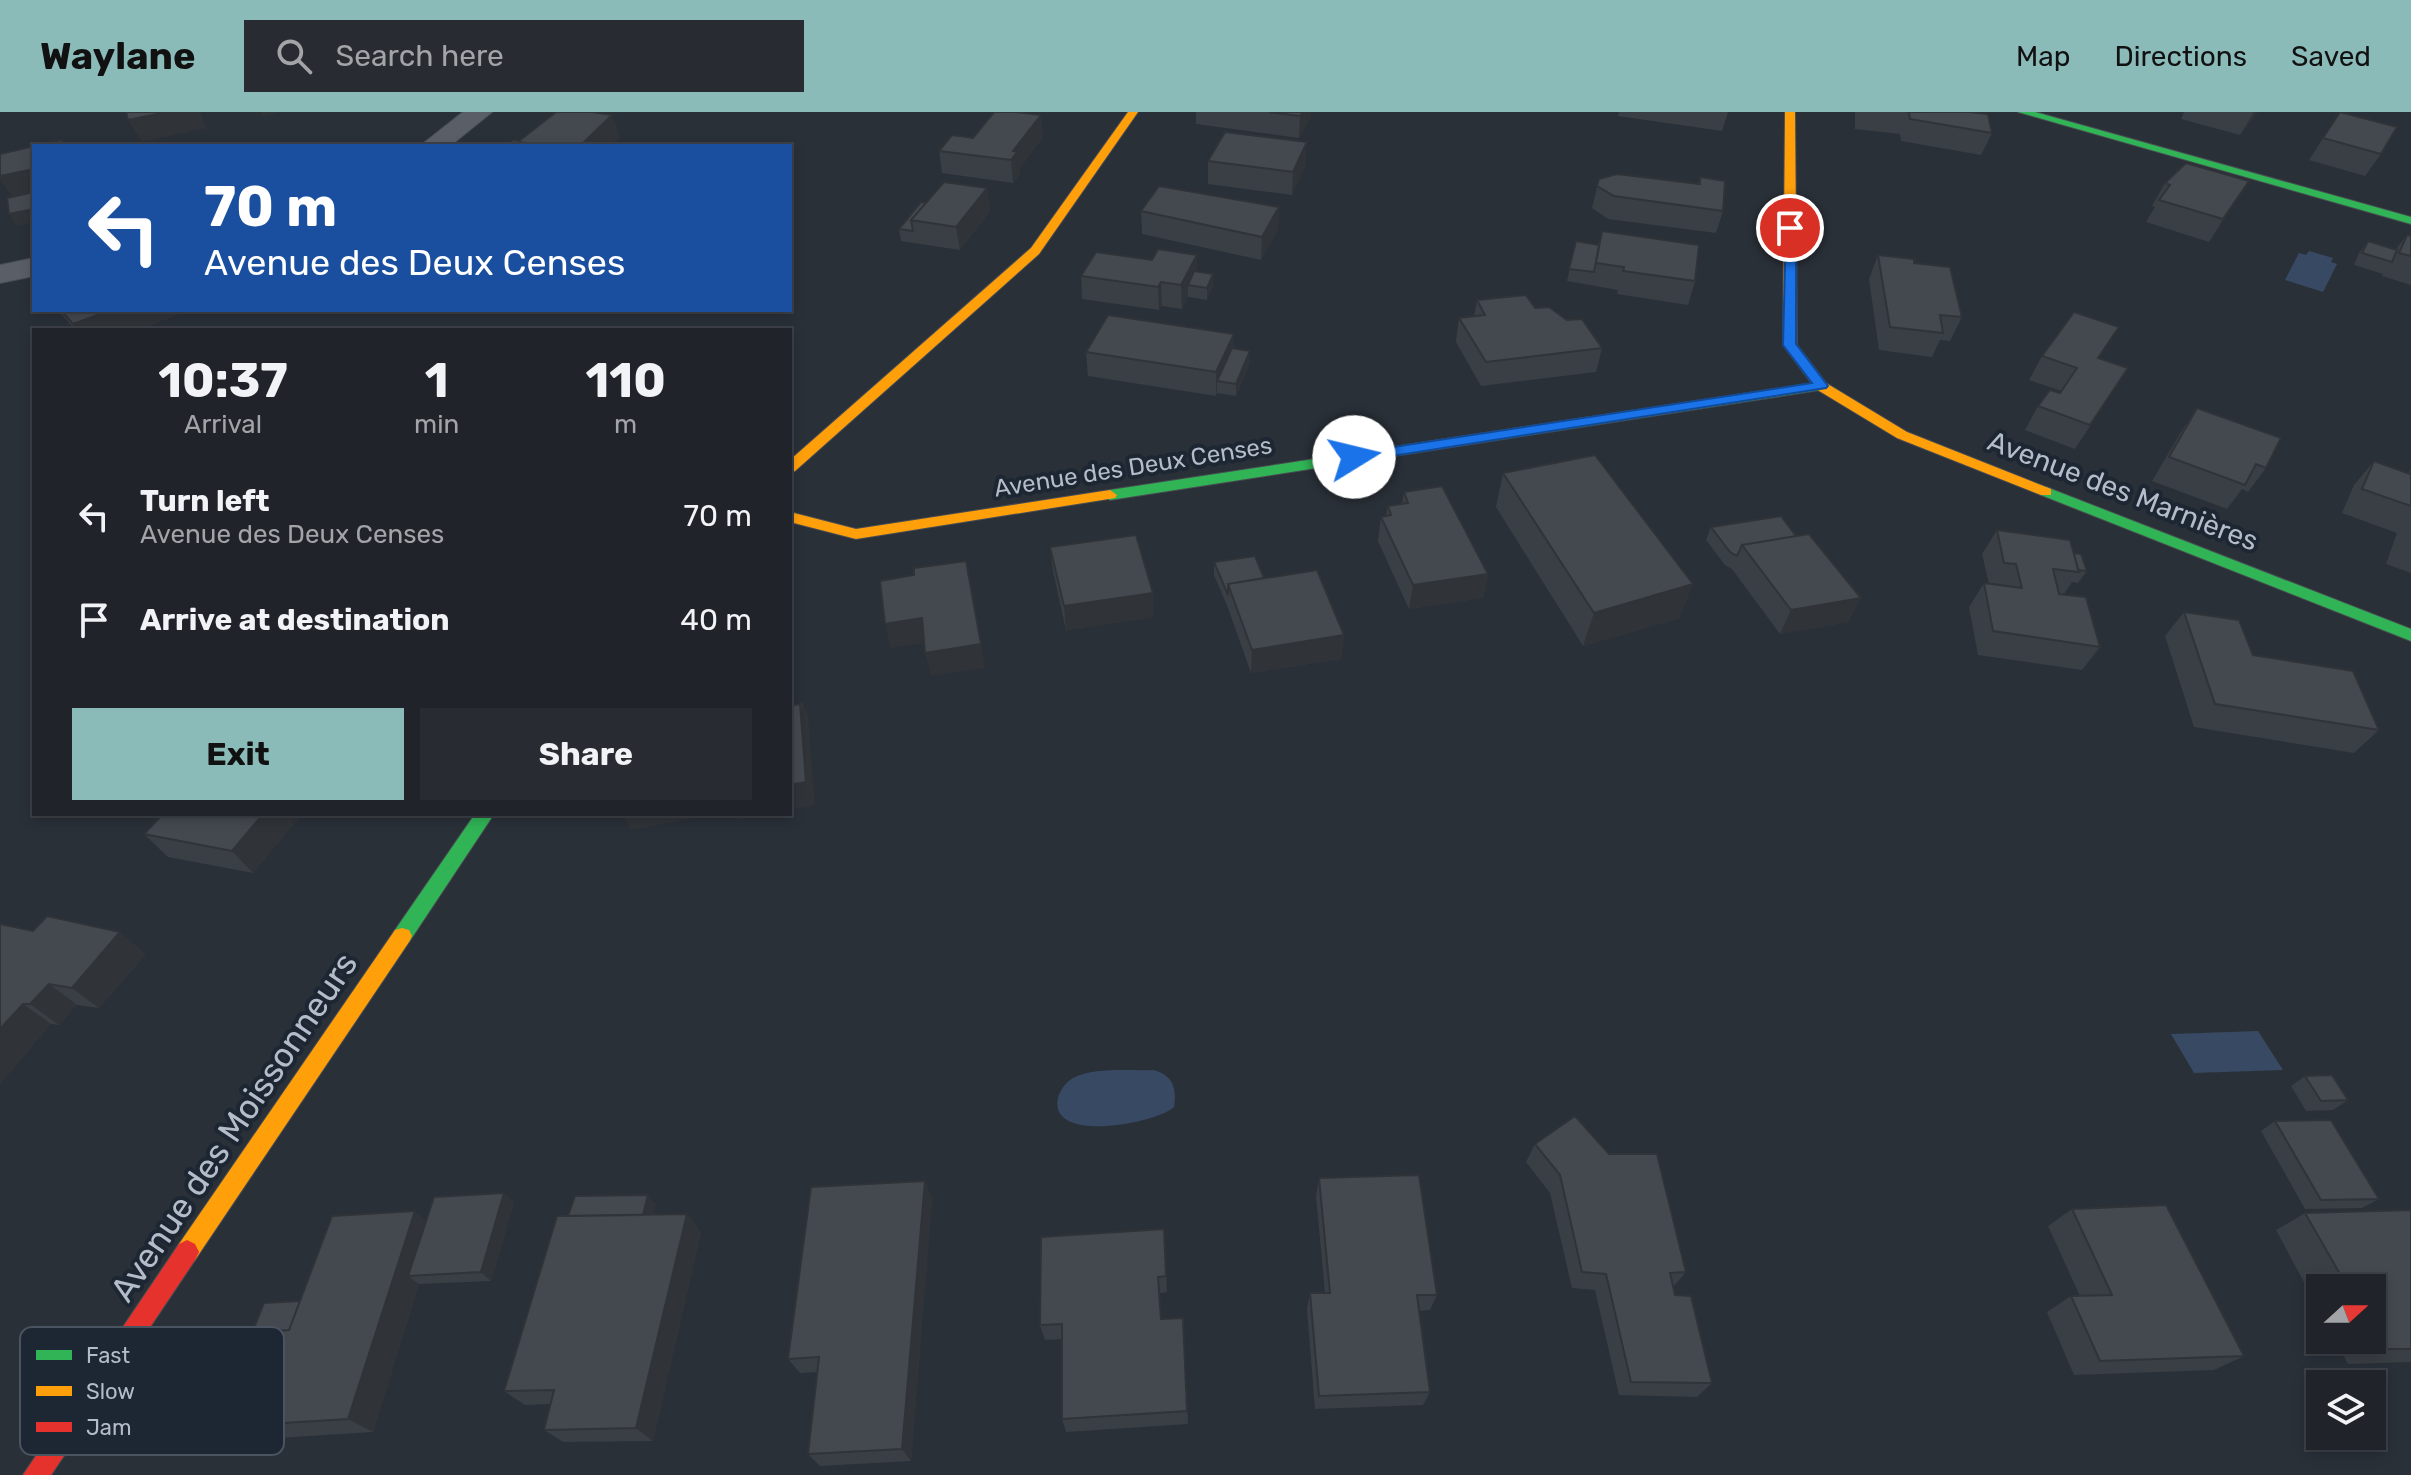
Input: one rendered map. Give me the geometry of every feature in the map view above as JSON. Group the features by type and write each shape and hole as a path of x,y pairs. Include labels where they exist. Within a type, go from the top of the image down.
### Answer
{"street":[{"path":"436,144 479,112"},
{"path":"792,466 1035,251 1133,112"},
{"path":"1790,112 1790,345 1821,386"},
{"path":"2023,112 2411,221"},
{"path":"0,274 32,267"},
{"name":"Avenue des Deux Censes","path":"792,518 856,534 1821,386"},
{"name":"Avenue des Marnières","path":"1821,386 1902,435 2411,635"},
{"name":"Avenue des Moissonneurs","path":"137,1327 484,816"},
{"name":"Avenue des Moissonneurs","path":"36,1475 50,1455"}],"water":[{"path":"2309,251 2333,258 2331,262 2337,264 2323,292 2285,280 2299,253 2306,255"},
{"path":"2258,1031 2283,1070 2194,1073 2171,1034"},
{"path":"1153,1070 1165,1075 1174,1088 1174,1107 1163,1113 1126,1124 1085,1126 1069,1121 1059,1112 1059,1095 1073,1078 1102,1071"}],"building":[{"path":"126,112 167,112 128,120"},
{"path":"556,112 612,115 582,144 508,144 513,140 519,141"},
{"path":"994,112 1041,115 1013,151 1017,152 1011,160 939,151 952,135 973,138"},
{"path":"1269,112 1303,112 1300,116"},
{"path":"1909,112 1988,114 1992,133 1910,119"},
{"path":"2340,112 2397,127 2381,154 2323,138"},
{"path":"1225,132 1307,142 1293,172 1208,161"},
{"path":"32,146 32,169 0,176 0,154"},
{"path":"2186,163 2249,181 2223,219 2159,200 2170,185 2165,183"},
{"path":"1617,174 1700,184 1700,177 1725,181 1723,211 1614,196 1597,186 1599,179"},
{"path":"944,182 987,188 956,227 911,220"},
{"path":"1159,186 1279,207 1262,237 1141,211"},
{"path":"32,192 32,209 9,214 7,198"},
{"path":"921,202 926,203 911,220 913,231 899,229"},
{"path":"1602,231 1699,245 1695,281 1623,271 1624,267 1596,263"},
{"path":"2407,235 2411,236 2411,256 2399,253"},
{"path":"1576,241 1599,245 1594,272 1569,269"},
{"path":"2368,241 2397,250 2392,262 2362,253"},
{"path":"1158,249 1197,255 1181,285 1161,282 1158,287 1081,276 1096,252 1152,260"},
{"path":"1878,255 1950,267 1962,317 1940,315 1943,333 1890,327"},
{"path":"1194,271 1213,274 1207,288 1188,285"},
{"path":"1526,295 1535,308 1549,307 1567,320 1582,319 1602,348 1486,362 1459,318 1485,315 1477,300"},
{"path":"63,312 106,312 73,324"},
{"path":"2074,312 2119,327 2098,358 2128,368 2090,425 2038,406 2050,390 2060,393 2077,368 2042,356"},
{"path":"1108,315 1234,334 1216,372 1086,352"},
{"path":"1232,348 1250,351 1236,384 1217,381"},
{"path":"2197,408 2281,438 2266,468 2256,464 2245,485 2169,457"},
{"path":"1595,455 1693,584 1594,613 1503,473"},
{"path":"2374,461 2411,472 2411,506 2362,489"},
{"path":"1442,486 1488,574 1413,585 1381,517 1391,515 1388,506 1408,503 1404,492"},
{"path":"1781,516 1796,536 1742,545 1737,556 1730,552 1711,527"},
{"path":"1997,530 2070,540 2079,572 2053,569 2059,594 2086,597 2100,647 1993,631 1984,583 2022,588 2016,564 2004,563"},
{"path":"1809,534 1861,598 1791,610 1742,545"},
{"path":"1136,535 1153,593 1064,606 1050,547"},
{"path":"2074,553 2081,554 2087,571 2078,570"},
{"path":"1255,556 1264,578 1228,584 1228,595 1214,562"},
{"path":"966,561 981,644 925,653 922,618 885,624 880,581 914,575 914,568"},
{"path":"1317,570 1344,635 1252,650 1228,584"},
{"path":"2184,612 2239,620 2253,655 2353,671 2379,730 2215,704"},
{"path":"800,704 806,782 792,785 792,706"},
{"path":"161,816 261,816 232,851 144,834"},
{"path":"47,916 120,932 72,988 49,984 30,1004 23,1004 0,1029 0,924 33,931"},
{"path":"2332,1075 2348,1100 2321,1101 2305,1076"},
{"path":"1575,1116 1609,1154 1657,1154 1686,1272 1670,1273 1675,1295 1691,1296 1712,1383 1631,1382 1606,1274 1582,1272 1560,1175 1535,1144"},
{"path":"2331,1120 2379,1199 2321,1200 2275,1121"},
{"path":"1419,1175 1437,1295 1417,1295 1430,1392 1319,1396 1310,1293 1330,1293 1319,1178"},
{"path":"925,1181 902,1449 808,1454 819,1357 788,1359 811,1187"},
{"path":"504,1193 481,1272 408,1276 434,1197"},
{"path":"648,1195 643,1215 568,1216 575,1196"},
{"path":"2166,1205 2244,1356 2100,1361 2071,1296 2112,1295 2072,1209"},
{"path":"2411,1210 2411,1349 2386,1349 2386,1274 2340,1274 2305,1213"},
{"path":"415,1211 348,1419 284,1423 284,1330 289,1330 332,1216"},
{"path":"687,1214 636,1428 544,1430 554,1390 504,1391 557,1216"},
{"path":"1164,1229 1166,1276 1158,1277 1161,1319 1183,1318 1187,1411 1062,1419 1062,1324 1040,1325 1041,1237"},
{"path":"300,1301 289,1330 284,1330 284,1327 254,1327 264,1303"}],"traffic: fast":[{"path":"2023,112 2411,221"},
{"path":"1110,495 1821,386"},
{"path":"2046,492 2411,635"},
{"path":"402,936 484,816"}],"traffic: slow":[{"path":"792,466 1035,251 1133,112"},
{"path":"1790,112 1790,345 1821,386 1902,435 2046,492"},
{"path":"792,518 856,534 1110,495"},
{"path":"187,1252 402,936"}],"traffic: jam":[{"path":"136,1327 187,1252"},
{"path":"36,1475 50,1455"}],"route":[{"path":"1354,457 1821,386 1790,345 1790,228"}]}
